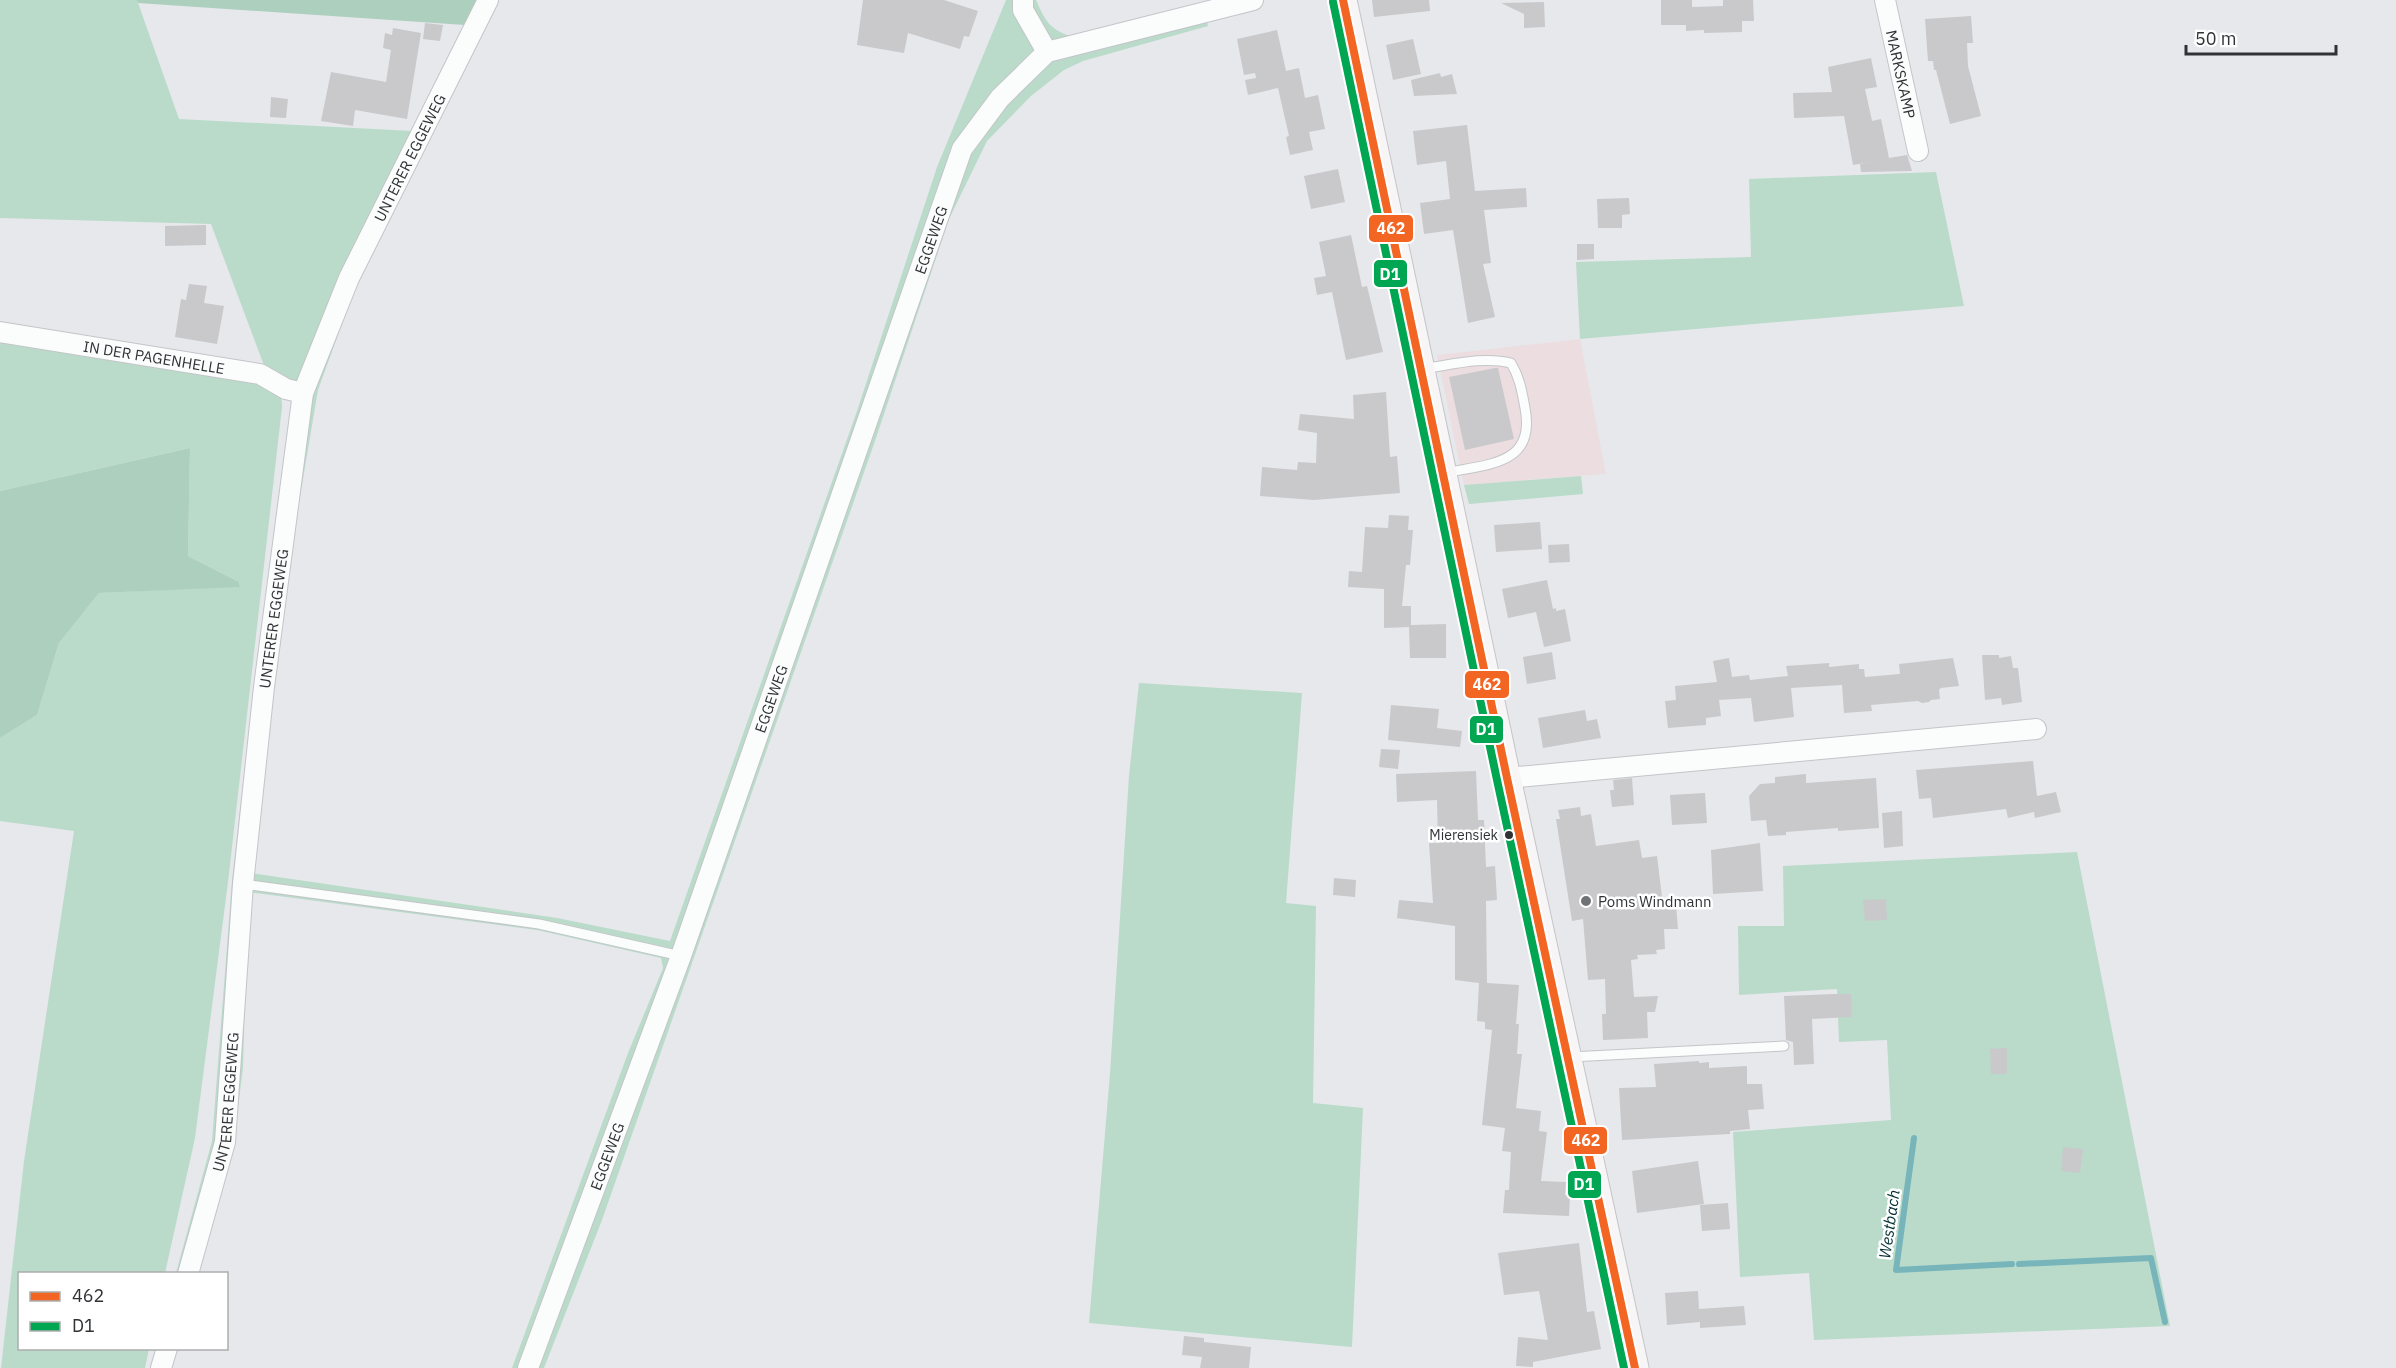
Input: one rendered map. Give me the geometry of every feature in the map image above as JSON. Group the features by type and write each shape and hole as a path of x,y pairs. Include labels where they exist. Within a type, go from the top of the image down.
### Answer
{"main road":[{"path":"1343,0 1507,778 1635,1368"}],"street":[{"name":"UNTERER EGGEWEG","path":"189,1272 225,1142 243,884 264,687 303,393 349,278 488,0"},
{"path":"1023,0 1023,10 1047,52 1252,0"},
{"name":"MARKSKAMP","path":"1885,0 1918,151"},
{"name":"EGGEWEG","path":"528,1368 681,956 962,149 1000,98 1047,52"},
{"name":"IN DER PAGENHELLE","path":"0,332 260,374 286,389 303,393"},
{"path":"1507,778 2036,729"},
{"path":"161,1368 166,1350"}],"lane":[{"path":"1421,369 1482,360 1500,360 1511,363 1519,376 1527,434 1522,447 1492,464 1443,473"},
{"path":"243,884 539,924 681,956"},
{"path":"1568,1057 1784,1046"}],"shaded area":[{"path":"1580,339 1606,474 1464,485 1437,355"}],"green space":[{"path":"0,0 137,0 179,119 412,131 318,390 291,550 250,873 557,918 670,941 857,411 937,167 1006,0 1036,0 1048,23 1070,36 1203,2 1208,26 1083,61 1064,70 1031,96 987,141 949,219 875,441 602,1220 544,1368 512,1368 628,1053 663,968 661,958 537,930 248,892 243,1068 232,1153 198,1272 176,1272 212,1141 232,881 254,686 297,382 285,381 265,368 211,224 0,218"},
{"path":"137,0 478,0 465,25 138,3"},
{"path":"1936,172 1964,306 1580,339 1576,262 1751,257 1749,179"},
{"path":"0,338 251,377 281,391 282,407 228,882 195,1138 165,1272 18,1272 18,1350 149,1350 145,1368 1,1368 24,1161 74,831 0,821 0,738 37,715 59,643 99,593 240,586 239,582 188,556 190,448 0,491"},
{"path":"190,448 188,556 239,582 240,587 99,593 59,643 37,715 0,738 0,491"},
{"path":"1581,476 1583,494 1469,504 1464,485"},
{"path":"1139,683 1302,693 1286,903 1316,906 1313,1103 1363,1108 1352,1347 1089,1323 1110,1074 1129,776"},
{"path":"2077,852 2170,1326 1814,1340 1809,1273 1740,1277 1733,1132 1891,1120 1887,1040 1839,1042 1837,989 1739,995 1738,926 1784,926 1783,866"}],"building":[{"path":"863,0 944,0 978,11 969,37 964,36 960,49 908,33 904,53 857,45"},
{"path":"1372,0 1429,0 1430,11 1374,17"},
{"path":"1661,0 1692,0 1692,7 1723,6 1723,0 1753,0 1754,21 1742,21 1742,32 1686,31 1686,25 1661,25"},
{"path":"1544,2 1545,27 1524,28 1524,14 1501,3"},
{"path":"1971,16 1973,43 1967,43 1968,66 1981,116 1950,124 1933,61 1928,61 1925,19"},
{"path":"425,23 443,25 440,41 423,39"},
{"path":"393,28 421,33 407,119 355,110 353,126 321,121 331,72 386,82 391,50 383,48 385,33 392,35"},
{"path":"1277,30 1286,71 1299,68 1305,98 1318,95 1325,129 1309,132 1313,150 1290,155 1286,137 1289,136 1278,88 1248,95 1245,80 1256,78 1255,73 1244,75 1237,39"},
{"path":"1413,39 1421,74 1393,80 1386,45"},
{"path":"1871,58 1877,87 1865,89 1872,121 1881,119 1889,158 1907,155 1912,171 1861,172 1860,164 1876,161 1853,165 1844,116 1794,118 1793,93 1832,92 1828,67"},
{"path":"1440,73 1441,77 1452,74 1457,94 1414,96 1411,80"},
{"path":"271,97 288,99 286,118 270,117"},
{"path":"1467,125 1475,191 1526,188 1527,207 1484,210 1491,263 1483,264 1495,317 1468,323 1453,230 1424,234 1420,203 1450,199 1446,161 1417,165 1413,131"},
{"path":"1338,169 1345,202 1311,209 1304,176"},
{"path":"1629,198 1630,214 1622,215 1622,228 1598,228 1597,199"},
{"path":"206,225 206,245 165,246 165,226"},
{"path":"1351,235 1362,287 1367,286 1383,352 1346,360 1332,292 1317,295 1314,278 1326,276 1319,242"},
{"path":"1577,244 1594,244 1594,259 1577,260"},
{"path":"189,284 207,286 204,303 224,306 217,344 175,337 181,299 186,300"},
{"path":"1498,368 1514,439 1465,450 1449,377"},
{"path":"1386,392 1390,457 1397,456 1400,493 1314,500 1260,496 1262,467 1297,470 1298,462 1316,463 1317,433 1298,430 1300,414 1354,419 1353,395"},
{"path":"1389,515 1409,516 1408,530 1413,530 1410,565 1406,565 1402,606 1411,606 1411,625 1446,624 1446,658 1410,658 1409,627 1384,628 1384,589 1348,587 1349,571 1362,572 1365,527 1388,528"},
{"path":"1540,522 1542,549 1496,552 1494,525"},
{"path":"1569,544 1570,562 1549,563 1548,545"},
{"path":"1547,580 1553,609 1556,608 1556,611 1565,609 1571,641 1544,647 1536,612 1508,618 1502,589"},
{"path":"1552,652 1556,679 1527,684 1523,657"},
{"path":"1982,655 1999,655 1999,658 2011,656 2013,668 2018,668 2022,702 2002,705 2001,698 1985,700"},
{"path":"1729,658 1732,677 1749,675 1750,680 1788,676 1786,666 1829,663 1829,667 1859,664 1859,669 1864,669 1865,677 1900,674 1899,664 1953,658 1959,686 1941,688 1939,690 1940,699 1929,702 1871,705 1872,711 1844,713 1842,685 1791,688 1794,717 1754,722 1751,698 1719,700 1721,716 1706,718 1706,725 1668,728 1665,701 1676,700 1675,686 1717,682 1713,661"},
{"path":"1391,705 1439,709 1437,728 1462,731 1460,747 1388,740"},
{"path":"1585,710 1587,721 1597,719 1601,738 1543,748 1538,718"},
{"path":"1381,749 1400,750 1398,769 1379,767"},
{"path":"2033,761 2037,796 2056,792 2061,812 2035,818 2034,812 2008,818 2006,809 1933,818 1931,798 1919,799 1916,770"},
{"path":"1476,771 1478,820 1484,820 1486,867 1495,866 1497,900 1486,901 1487,983 1519,985 1516,1024 1519,1024 1517,1054 1522,1054 1516,1108 1541,1111 1539,1131 1547,1132 1541,1181 1566,1182 1565,1195 1570,1196 1569,1216 1503,1213 1505,1190 1509,1190 1511,1152 1502,1151 1505,1128 1482,1125 1492,1030 1485,1029 1485,1022 1477,1021 1479,983 1455,980 1455,926 1397,918 1399,900 1433,903 1429,843 1438,843 1437,800 1397,802 1396,774"},
{"path":"1806,774 1806,783 1876,778 1879,828 1838,831 1838,828 1786,832 1786,835 1768,836 1766,820 1751,821 1749,796 1760,784 1775,783 1775,777"},
{"path":"1632,778 1634,805 1612,807 1610,790 1614,790 1613,780"},
{"path":"1705,793 1707,823 1672,825 1670,795"},
{"path":"1580,807 1581,816 1591,814 1596,846 1639,840 1642,858 1657,856 1663,905 1676,904 1678,929 1664,929 1665,949 1656,950 1657,954 1637,955 1638,959 1631,960 1634,997 1658,996 1655,1012 1647,1012 1648,1038 1603,1040 1602,1014 1606,1014 1605,979 1588,980 1583,919 1572,921 1556,819 1560,819 1558,810"},
{"path":"1902,811 1903,846 1884,848 1882,813"},
{"path":"1760,843 1763,891 1713,894 1711,850"},
{"path":"1334,878 1356,880 1355,897 1333,895"},
{"path":"1886,899 1887,920 1865,921 1863,900"},
{"path":"1851,994 1852,1017 1812,1019 1814,1064 1794,1065 1793,1042 1786,1040 1784,996"},
{"path":"2007,1048 2007,1074 1991,1074 1990,1049"},
{"path":"1699,1061 1699,1063 1709,1062 1709,1068 1747,1066 1747,1084 1762,1084 1764,1109 1748,1110 1750,1129 1730,1131 1730,1134 1622,1140 1619,1088 1656,1087 1654,1064"},
{"path":"2063,1147 2083,1149 2080,1173 2061,1171"},
{"path":"1698,1161 1704,1204 1637,1213 1632,1171"},
{"path":"1728,1203 1730,1229 1702,1231 1700,1205"},
{"path":"1579,1243 1587,1312 1594,1311 1601,1349 1533,1362 1533,1367 1516,1366 1518,1337 1548,1340 1539,1291 1504,1295 1498,1253"},
{"path":"1698,1291 1699,1309 1744,1306 1746,1325 1700,1328 1700,1322 1667,1325 1665,1293"},
{"path":"1184,1336 1204,1338 1204,1342 1251,1347 1249,1368 1200,1368 1202,1357 1182,1355"}],"waterway":[{"name":"Westbach","path":"1914,1138 1896,1270 2012,1264"},
{"name":"Westbach","path":"2019,1264 2151,1258 2165,1322"}],"transit line":[{"name":"462","path":"1343,0 1507,778 1635,1368"},
{"name":"D1","path":"1333,2 1624,1368"}],"place":[{"name":"Mierensiek","path":"1509,835"},
{"name":"Poms Windmann","path":"1586,901"}]}
